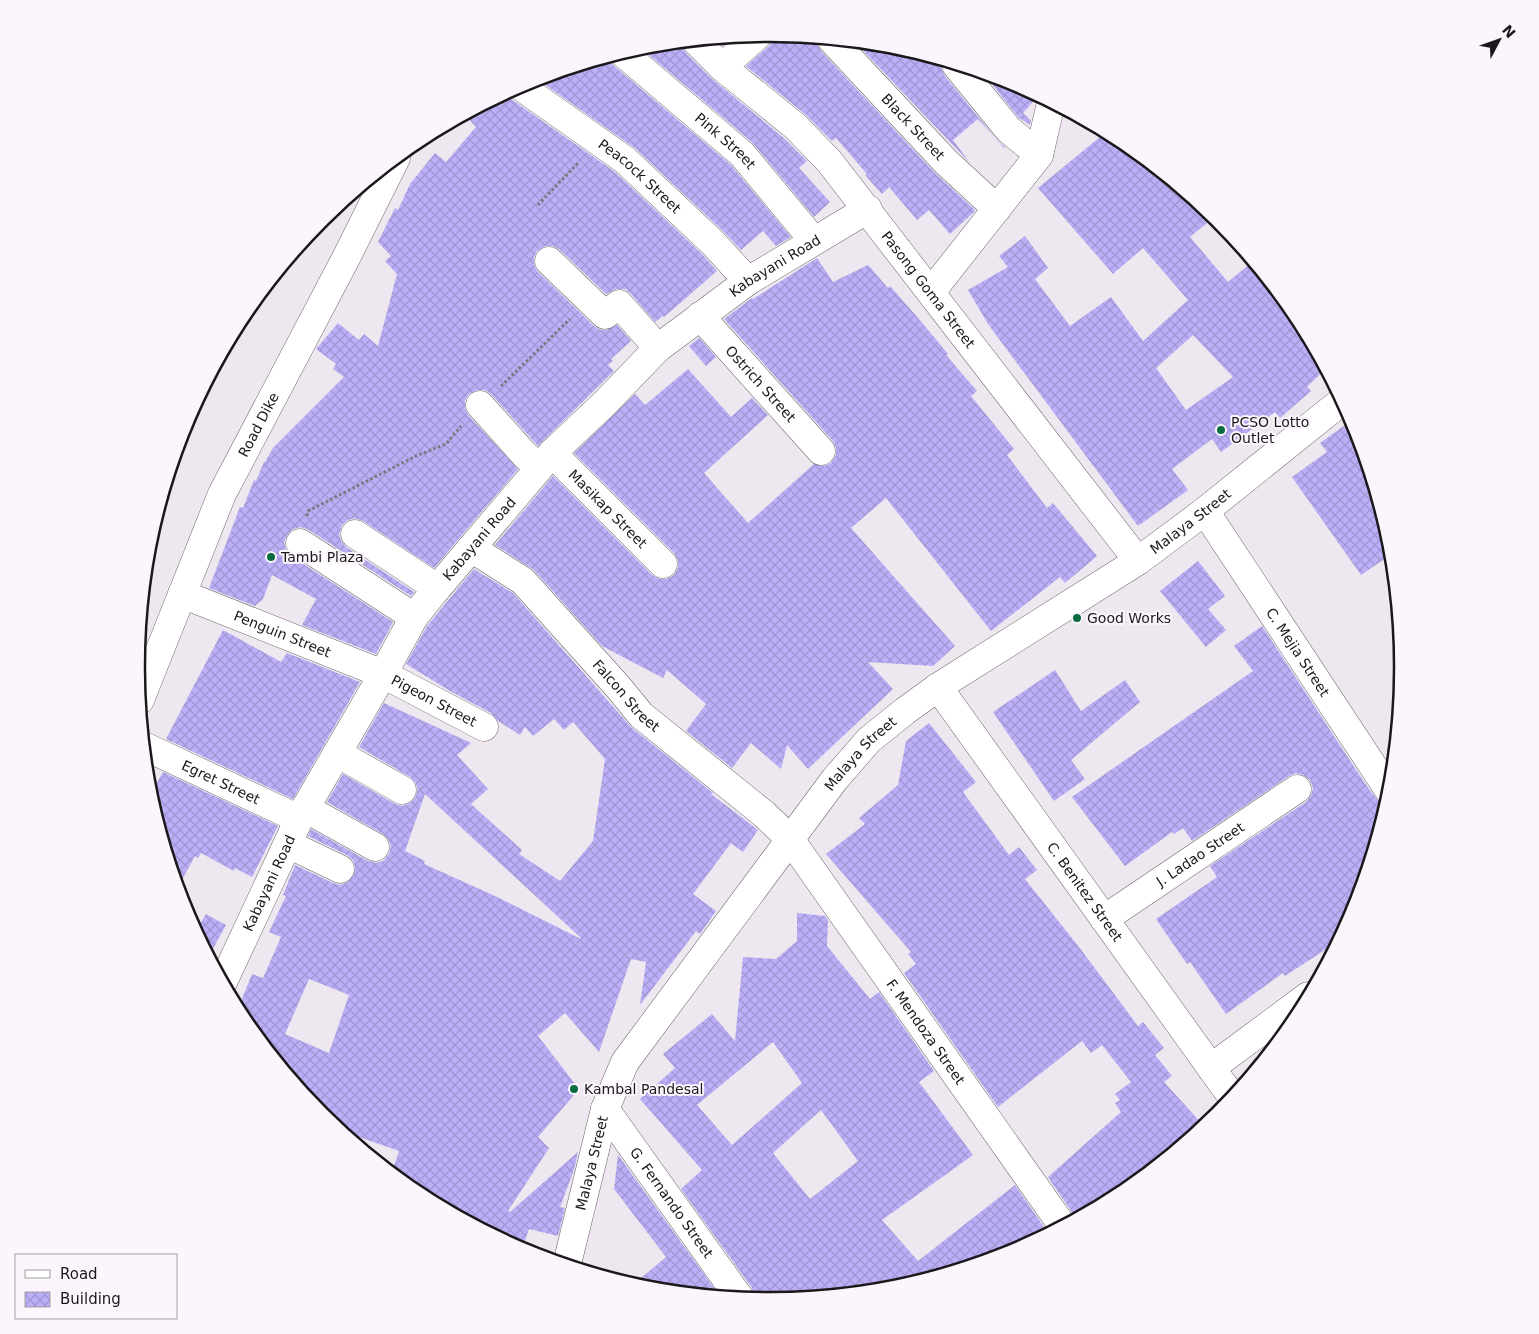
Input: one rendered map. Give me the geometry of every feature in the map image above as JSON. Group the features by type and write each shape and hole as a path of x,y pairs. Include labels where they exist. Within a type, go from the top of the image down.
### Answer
{"street":[{"path":"722,67 749,43"},
{"name":"Pasong Goma Street","path":"702,47 722,67 795,126 829,161 868,209 1138,561"},
{"name":"Black Street","path":"838,47 946,162 997,209"},
{"name":"Pink Street","path":"630,59 742,154 814,242"},
{"path":"963,74 1008,129 1039,155"},
{"name":"Peacock Street","path":"528,91 632,166 713,243 748,281"},
{"path":"931,292 1039,155 1050,109"},
{"name":"Road Dike","path":"145,686 222,494 389,172"},
{"name":"Kabayani Road","path":"225,971 302,814 383,674 414,616 437,588 546,460 658,348 748,281 868,209"},
{"path":"550,261 605,315 619,304 658,348"},
{"name":"Ostrich Street","path":"700,316 821,451"},
{"name":"Masikap Street","path":"480,405 524,454 546,460 662,564"},
{"name":"Malaya Street","path":"569,1258 605,1109 626,1062 835,779 869,740 938,688 1138,561 1206,511 1336,405"},
{"name":"C. Mejia Street","path":"1206,511 1383,782"},
{"path":"355,534 437,588"},
{"path":"300,543 414,616"},
{"name":"Falcon Street","path":"471,548 523,581 641,715 764,814 790,839"},
{"name":"Penguin Street","path":"182,594 383,674"},
{"name":"Pigeon Street","path":"383,674 484,727"},
{"name":"C. Benitez Street","path":"938,688 1228,1091"},
{"name":"Egret Street","path":"150,749 375,847"},
{"path":"337,753 402,790"},
{"name":"J. Ladao Street","path":"1104,919 1297,789"},
{"name":"F. Mendoza Street","path":"790,839 1059,1220"},
{"path":"288,844 340,869"},
{"path":"1211,1068 1293,1007"},
{"name":"G. Fernando Street","path":"605,1109 734,1290"}],"path":[{"path":"538,205 598,142"},
{"path":"300,543 308,511 416,456 446,444 480,405 573,317 586,332 605,315"}],"building":[{"path":"772,42 817,45 821,51 935,173 975,210 974,212 950,234 929,210 917,220 889,187 882,194 836,138 832,141 805,114 746,66"},
{"path":"684,49 711,78 784,138 807,161 799,168 830,202 814,217 752,142 648,54"},
{"path":"862,50 891,54 941,67 944,75 996,139 1005,147 1004,148 978,119 953,140 970,163"},
{"path":"612,63 731,165 791,237 776,246 763,231 741,250 636,149 545,85"},
{"path":"992,84 1033,101 1023,113 1031,121 1030,125 1019,118"},
{"path":"511,99 615,172 702,254 717,271 664,317 655,322 625,289 616,289 606,294 559,249 553,246 545,246 537,251 534,257 534,265 538,272 594,326 600,330 607,330 617,325 631,341 611,359 613,361 608,365 614,371 538,446 491,394 485,390 477,390 469,394 465,400 465,408 468,415 518,469 434,568 363,521 355,518 348,520 342,525 339,534 341,541 346,547 414,592 411,596 309,530 301,527 293,529 287,535 284,542 286,550 291,556 393,622 376,654 302,625 316,599 272,575 263,599 255,606 209,588 240,507 243,508 254,480 256,481 264,462 273,448 344,377 333,369 336,364 316,349 338,323 359,340 364,334 378,346 397,274 385,261 391,256 378,242 395,208 398,210 410,184 435,153 446,162 476,127 469,120"},
{"path":"1100,137 1150,172 1208,222 1190,237 1228,282 1248,266 1289,320 1320,374 1307,387 1311,391 1280,418 1275,412 1221,452 1212,439 1172,469 1188,490 1138,526 988,324 968,290 1008,267 999,256 1025,236 1048,268 1035,279 1070,326 1111,297 1143,341 1188,300 1143,248 1113,274 1038,188","holes":["1193,335 1233,377 1186,410 1156,368"]},
{"path":"817,258 833,282 868,265 888,288 890,286 977,391 971,396 1014,449 1007,455 1047,508 1053,503 1097,556 1065,583 1060,577 991,631 886,498 851,528 955,646 933,666 868,662 893,689 808,769 787,745 781,769 751,743 732,768 686,731 706,704 667,670 663,678 602,646 534,570 495,545 553,476 652,575 659,579 667,579 674,575 678,568 678,560 674,553 574,453 635,394 645,405 688,369 731,417 752,398 768,415 704,473 748,523 814,464 824,466 831,463 836,455 836,447 833,441 724,319 752,298"},
{"path":"699,338 716,357 706,366 689,346"},
{"path":"1345,425 1361,466 1373,505 1384,559 1361,575 1292,477 1327,452 1320,443"},
{"path":"1198,561 1225,596 1208,609 1226,630 1206,647 1160,591"},
{"path":"474,569 513,593 631,727 713,793 711,794 758,830 743,852 731,843 693,894 716,911 700,934 696,931 640,1005 646,962 631,959 599,1052 565,1013 538,1036 579,1089 538,1137 549,1148 508,1211 510,1212 578,1152 574,1170 560,1207 565,1208 558,1236 529,1229 525,1241 457,1208 394,1166 399,1151 357,1136 328,1109 274,1047 242,1000 252,974 263,978 281,937 269,932 286,896 283,895 295,865 341,885 348,882 354,875 355,867 353,860 347,855 308,836 311,829 368,861 376,863 383,861 389,854 391,846 383,834 327,802 343,774 395,804 403,806 415,798 418,789 410,777 359,747 384,703 471,743 457,755 488,789 471,804 522,850 519,854 560,881 593,841 605,759 573,722 564,730 554,719 533,736 525,727 520,735 498,721 491,713 406,664 427,626","holes":["425,794 581,938 424,864 425,861 405,851","309,979 349,995 329,1053 285,1034"]},
{"path":"1262,626 1368,788 1379,802 1361,868 1327,949 1285,976 1283,973 1226,1014 1190,962 1187,964 1156,919 1217,877 1210,866 1306,802 1313,788 1310,780 1296,773 1289,776 1192,841 1183,828 1174,834 1172,832 1125,866 1072,797 1253,671 1234,646"},
{"path":"223,630 281,662 287,653 360,682 293,799 166,739"},
{"path":"1055,670 1081,711 1125,680 1140,702 1071,760 1085,779 1054,801 993,712"},
{"path":"929,723 976,782 963,792 1009,855 1019,847 1037,870 1025,879 1138,1026 1143,1022 1164,1048 1155,1055 1172,1076 1164,1082 1199,1120 1150,1162 1073,1213 1048,1177 1121,1112 1115,1103 1120,1100 1115,1094 1131,1082 1102,1045 1091,1053 1082,1041 998,1107 904,973 916,964 908,954 911,952 826,854 865,824 859,818 898,785 906,741"},
{"path":"163,772 278,826 252,877 235,868 234,871 201,853 198,858 195,856 182,879 166,829 156,784"},
{"path":"797,913 825,916 828,920 827,946 870,999 879,992 934,1071 919,1082 973,1155 882,1220 918,1261 1015,1185 1044,1228 970,1258 891,1280 810,1290 753,1291 681,1189 702,1170 640,1099 675,1068 663,1054 712,1014 735,1041 743,957 776,959 797,941","holes":["773,1042 802,1083 732,1145 697,1105","821,1110 858,1161 810,1199 773,1153"]},
{"path":"206,914 226,925 213,949 209,943 201,923"},
{"path":"618,1155 714,1289 641,1278 666,1257 614,1189"}],"place":[{"name":"PCSO Lotto Outlet","path":"1221,430"},
{"name":"Tambi Plaza","path":"271,557"},
{"name":"Good Works","path":"1077,618"},
{"name":"Kambal Pandesal","path":"574,1089"}]}
